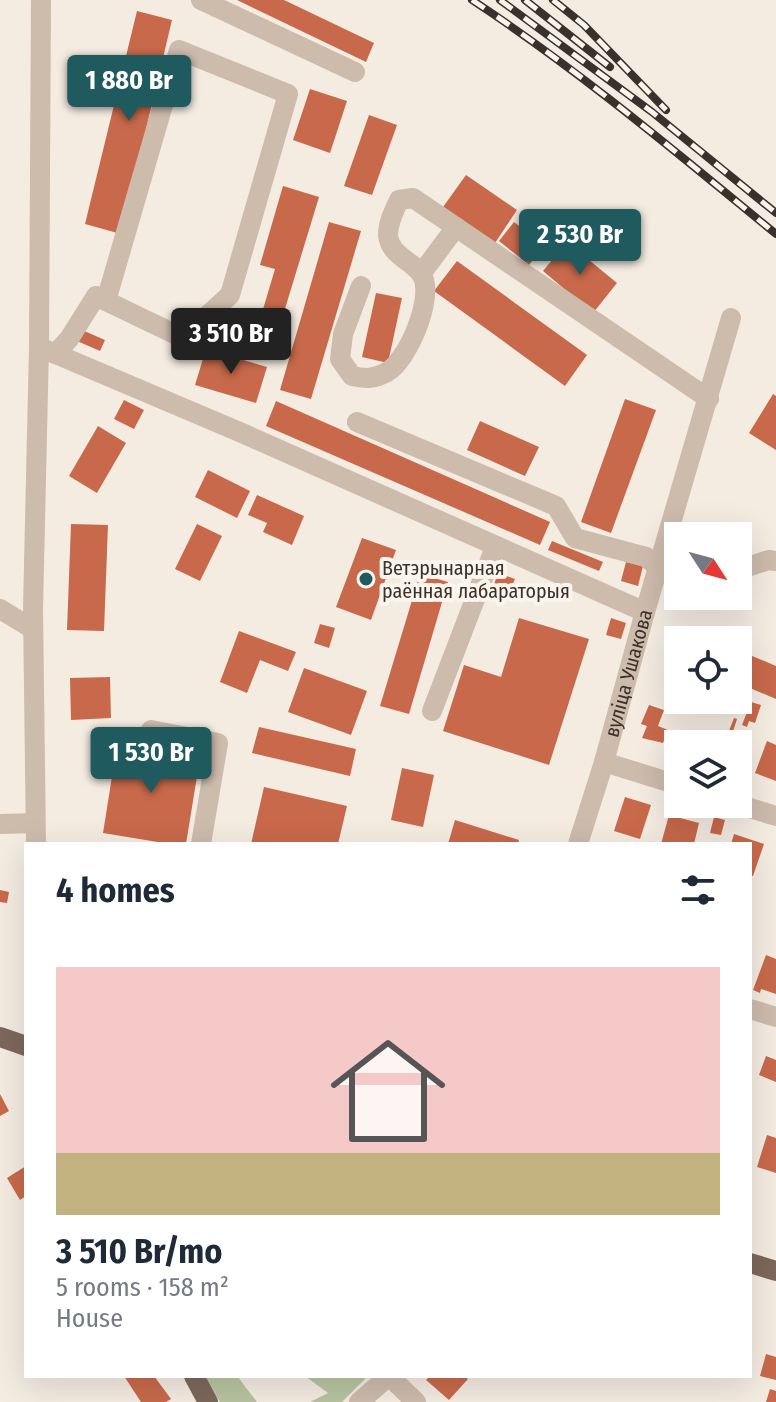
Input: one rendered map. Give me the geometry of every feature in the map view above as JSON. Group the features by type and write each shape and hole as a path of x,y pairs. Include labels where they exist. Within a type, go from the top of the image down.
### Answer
{"main road":[{"path":"0,1037 24,1045"},
{"path":"752,1264 776,1271"},
{"path":"195,1378 208,1402"}],"street":[{"path":"36,842 33,629 47,350 41,0"},
{"path":"201,0 355,72"},
{"path":"47,350 69,339 96,296 106,301 183,338 230,295 288,94 179,50 106,301"},
{"path":"361,286 343,334 340,359 352,376 367,380 388,372 401,360 425,303 424,279 400,258 388,238 389,221 399,200 413,198 709,399"},
{"path":"421,274 456,227"},
{"name":"вуліца Ушакова","path":"677,522 731,318"},
{"path":"47,350 645,612"},
{"path":"357,422 556,506 575,538 646,557 664,572"},
{"path":"432,711 495,547"},
{"path":"752,565 776,561"},
{"name":"вуліца Ушакова","path":"579,842 645,612 664,572"},
{"path":"0,609 33,629"},
{"path":"151,730 218,743 201,842"},
{"path":"604,762 664,781"},
{"path":"752,809 776,816"},
{"path":"0,824 35,823"},
{"path":"752,1010 776,1017"},
{"path":"359,1402 387,1378"},
{"path":"391,1378 416,1402"}],"green space":[{"path":"206,1378 239,1378 257,1402 220,1402"},
{"path":"308,1378 366,1378 342,1402 310,1402 328,1393"}],"building":[{"path":"237,0 284,0 374,43 366,62"},
{"path":"137,11 172,20 121,234 85,224"},
{"path":"310,89 347,101 330,153 293,140"},
{"path":"369,115 397,125 372,195 344,186"},
{"path":"466,175 517,210 495,243 443,207"},
{"path":"283,186 319,197 281,322 261,316 275,269 260,265"},
{"path":"329,222 361,231 311,399 280,390"},
{"path":"514,222 544,245 529,265 499,241"},
{"path":"567,242 617,283 593,313 543,271"},
{"path":"457,261 587,355 565,386 434,291"},
{"path":"376,293 402,298 388,363 362,357"},
{"path":"82,330 105,340 100,351 77,341"},
{"path":"206,349 267,367 256,403 195,385"},
{"path":"773,394 776,396 776,450 749,433"},
{"path":"625,399 656,410 611,533 581,522"},
{"path":"124,400 144,410 134,429 114,419"},
{"path":"276,401 550,522 540,545 266,426"},
{"path":"480,421 539,447 525,476 467,450"},
{"path":"98,426 126,443 97,493 69,476"},
{"path":"208,470 250,491 237,518 195,497"},
{"path":"257,495 304,516 292,545 263,532 267,523 248,515"},
{"path":"71,524 108,525 104,631 67,630"},
{"path":"197,524 222,536 200,581 175,569"},
{"name":"Ветэрынарная раённая лабараторыя","path":"362,538 396,550 371,620 336,607"},
{"path":"552,541 603,562 599,571 548,550"},
{"path":"626,562 643,566 638,586 621,581"},
{"path":"498,573 515,579 509,593 493,587"},
{"path":"420,574 448,582 409,714 380,706"},
{"path":"519,618 589,639 549,765 443,731 464,665 501,677"},
{"path":"611,618 626,623 621,639 606,635"},
{"path":"320,624 335,628 329,648 314,643"},
{"path":"239,631 296,652 288,671 260,660 247,693 220,682"},
{"path":"752,656 776,666 776,699 752,689"},
{"path":"304,668 367,691 351,735 288,712"},
{"path":"110,677 111,718 71,720 70,678"},
{"path":"752,702 761,705 755,723 749,721 747,727 742,725 746,714 752,714"},
{"path":"649,705 664,710 658,726 668,730 664,730 663,743 642,738 647,726 641,724"},
{"path":"734,718 737,719 733,730 729,730"},
{"path":"259,727 356,749 350,776 252,753"},
{"path":"767,741 776,745 776,781 755,773"},
{"path":"117,745 200,758 186,842 158,842 103,833"},
{"path":"402,768 434,775 423,827 391,820"},
{"path":"264,787 347,806 338,842 251,842"},
{"path":"625,797 651,805 640,839 614,831"},
{"path":"668,818 699,823 694,842 662,842"},
{"path":"714,818 725,820 721,835 710,833"},
{"path":"455,820 519,840 518,842 449,842"},
{"path":"734,834 764,844 753,876 752,842 732,842"},
{"path":"0,890 9,892 7,903 0,902"},
{"path":"766,955 776,959 776,994 753,990"},
{"path":"766,1056 776,1060 776,1082 759,1075"},
{"path":"0,1094 9,1111 0,1116"},
{"path":"767,1135 776,1138 776,1173 757,1167"},
{"path":"24,1167 24,1197 20,1200 7,1178"},
{"path":"766,1354 776,1357 776,1380 760,1376"},
{"path":"125,1378 155,1378 171,1399 166,1402 141,1402"},
{"path":"428,1378 468,1379 449,1400 426,1380"},
{"path":"770,1389 776,1391 776,1402 766,1402"}],"railway":[{"path":"472,0 589,83 776,234"},
{"path":"500,0 652,112 776,213"},
{"path":"525,0 610,67"},
{"path":"553,0 584,25 666,110"}],"place":[{"name":"Ветэрынарная раённая лабараторыя","path":"366,579"}]}
